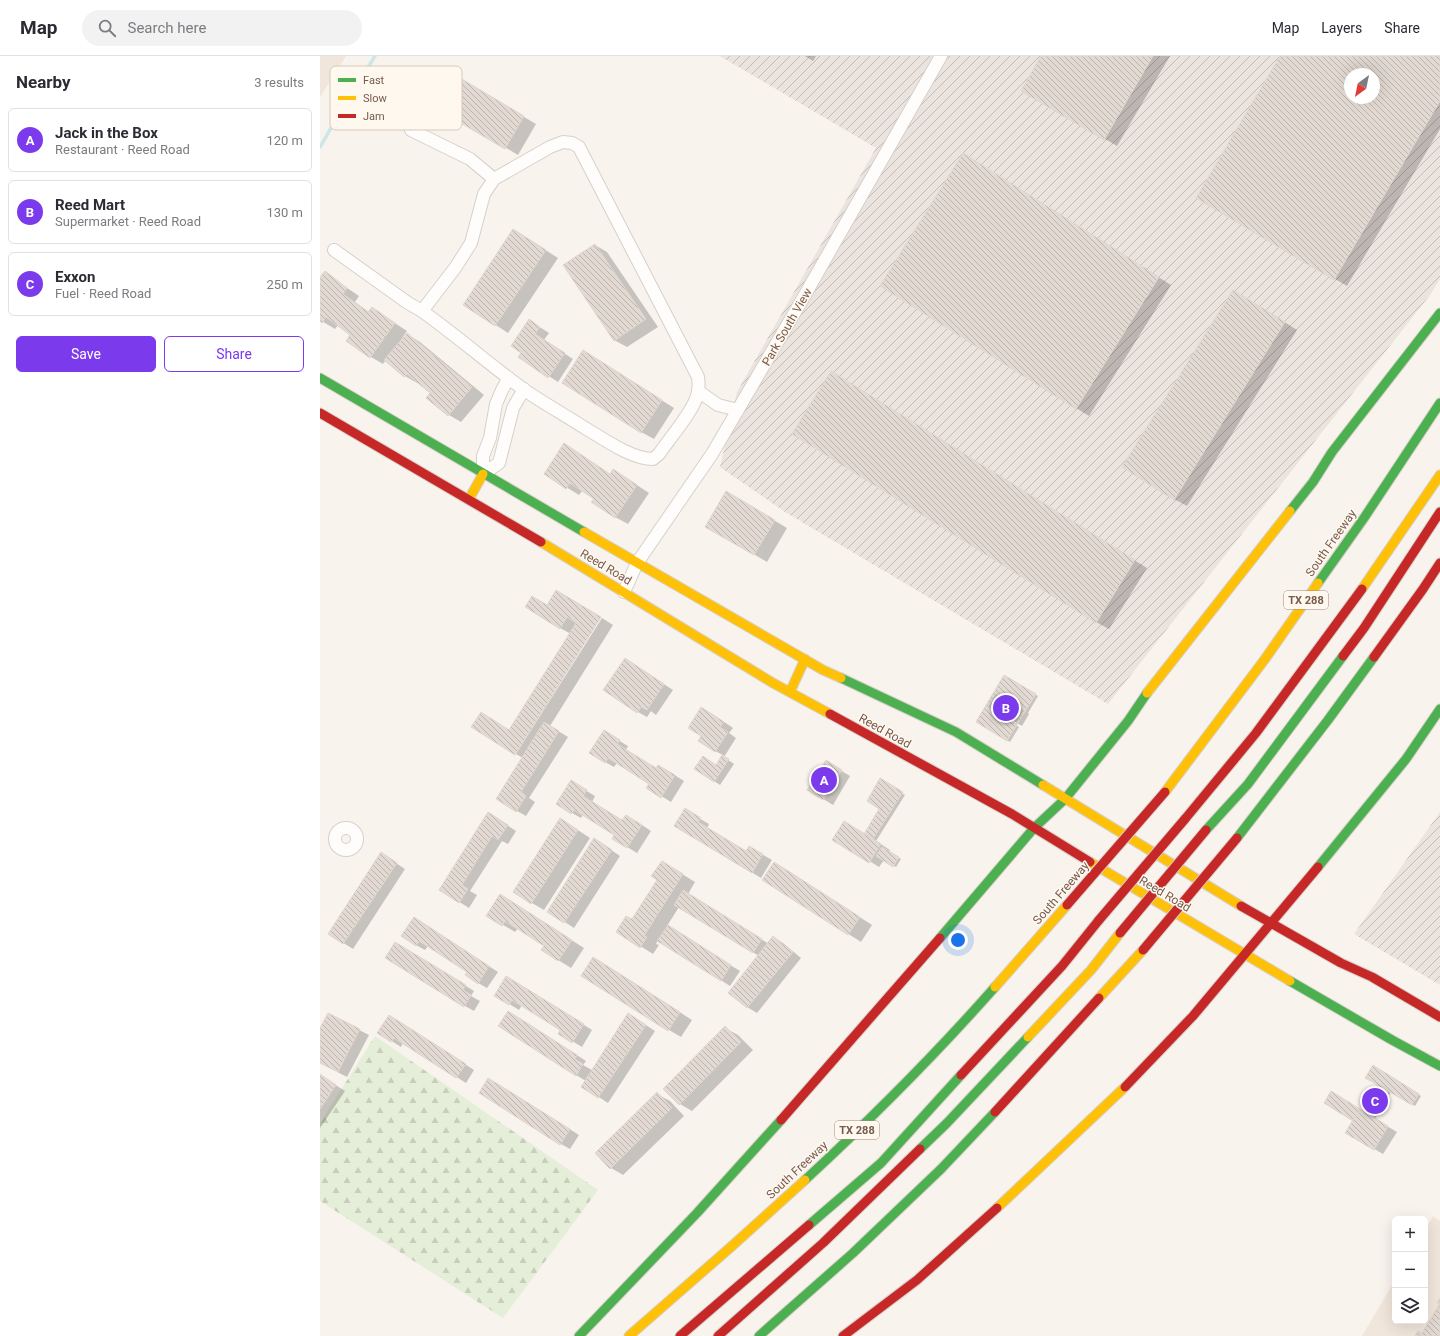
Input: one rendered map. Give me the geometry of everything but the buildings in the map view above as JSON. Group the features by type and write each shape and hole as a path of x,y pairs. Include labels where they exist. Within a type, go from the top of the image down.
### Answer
{"main road":[{"path":"579,1336 650,1264 802,1096 1034,828 1065,799 1128,721 1159,676 1313,482 1332,452 1440,313"},
{"name":"Reed Road","path":"320,379 823,670 956,732 1271,924 1341,964 1372,977 1440,1017"},
{"name":"South Freeway","path":"629,1336 715,1262 899,1090 974,1010 1067,905 1165,792 1265,659 1364,518 1440,403"},
{"name":"Reed Road","path":"320,413 469,499 790,692 1012,814 1244,954 1440,1066"},
{"path":"469,499 483,474"},
{"path":"680,1336 881,1163 1062,966 1261,726 1379,566 1440,475"},
{"path":"718,1336 823,1243 947,1123 1091,970 1206,830 1248,784 1364,628 1440,512"},
{"path":"759,1336 853,1253 941,1169 1030,1075 1143,950 1238,838 1328,720 1423,589 1440,563"},
{"path":"790,692 805,659"},
{"path":"843,1336 917,1280 1019,1188 1115,1098 1193,1016 1271,924 1406,759 1440,709"}],"street":[{"name":"Park South View","path":"624,592 637,563 712,454 802,300 941,56"},
{"path":"411,130 470,159 494,179"},
{"path":"334,250 408,303 446,328 524,390 604,440 635,456 645,459 653,459 659,454 692,406 698,391 698,377 579,147 572,143 563,142 556,144 494,179 484,194 471,243 455,268 422,311"},
{"path":"483,474 483,456 490,438 496,404 509,378"},
{"path":"483,474 499,463 513,408 524,390"},
{"path":"698,391 718,405 738,410"}],"shaded area":[{"path":"320,56 346,56 340,66 330,66 330,81 320,97"},
{"path":"720,56 1440,56 1440,279 1430,295 1108,704 785,512 720,467 737,392 876,148"},
{"path":"1440,812 1440,985 1354,934"},
{"path":"1433,1216 1440,1221 1440,1336 1362,1336 1392,1285 1392,1324 1428,1324 1428,1225"}],"green space":[{"path":"375,1036 598,1190 503,1318 320,1201 320,1123"}],"waterway":[{"path":"369,66 375,56"},
{"path":"320,147 330,130"}],"traffic: fast":[{"path":"1290,511 1313,482 1332,452 1440,313"},
{"path":"320,378 584,532"},
{"path":"1318,583 1364,518 1440,403"},
{"path":"1206,830 1248,784 1343,656"},
{"path":"1237,838 1328,720 1374,657"},
{"path":"841,678 956,732 1043,785"},
{"path":"940,938 1034,828 1065,799 1128,721 1147,693"},
{"path":"1318,867 1406,759 1440,709"},
{"path":"1290,981 1440,1066"},
{"path":"805,1180 902,1086 995,987"},
{"path":"920,1149 947,1123 1028,1037"},
{"path":"809,1225 881,1163 961,1075"},
{"path":"759,1336 853,1253 941,1169 995,1112"},
{"path":"579,1336 697,1213 781,1120"}],"traffic: slow":[{"path":"469,499 483,474"},
{"path":"1362,589 1440,475"},
{"path":"1147,693 1290,511"},
{"path":"584,532 823,670 841,678"},
{"path":"541,542 773,683 830,714"},
{"path":"1165,792 1265,659 1318,583"},
{"path":"790,692 805,659"},
{"path":"1043,785 1241,906"},
{"path":"1090,862 1290,981"},
{"path":"995,987 1067,905"},
{"path":"1028,1037 1091,970 1120,933"},
{"path":"1099,998 1143,950"},
{"path":"997,1208 1125,1087"},
{"path":"629,1336 805,1180"}],"traffic: jam":[{"path":"320,413 541,542"},
{"path":"1343,656 1364,628 1440,512"},
{"path":"1374,657 1440,563"},
{"path":"1185,819 1256,733 1362,589"},
{"path":"830,714 1012,814 1090,862"},
{"path":"1067,905 1165,792"},
{"path":"1099,920 1185,819"},
{"path":"1120,933 1206,830"},
{"path":"1143,950 1237,838"},
{"path":"1125,1087 1193,1016 1318,867"},
{"path":"1241,906 1341,963 1372,977 1440,1017"},
{"path":"961,1075 1062,966 1099,920"},
{"path":"781,1120 940,938"},
{"path":"995,1112 1099,998"},
{"path":"718,1336 823,1243 920,1149"},
{"path":"843,1336 917,1280 997,1208"},
{"path":"680,1336 809,1225"}],"place":[{"name":"Reed Mart","path":"1006,708"},
{"name":"Jack in the Box","path":"824,780"},
{"name":"Exxon","path":"1375,1101"}]}
